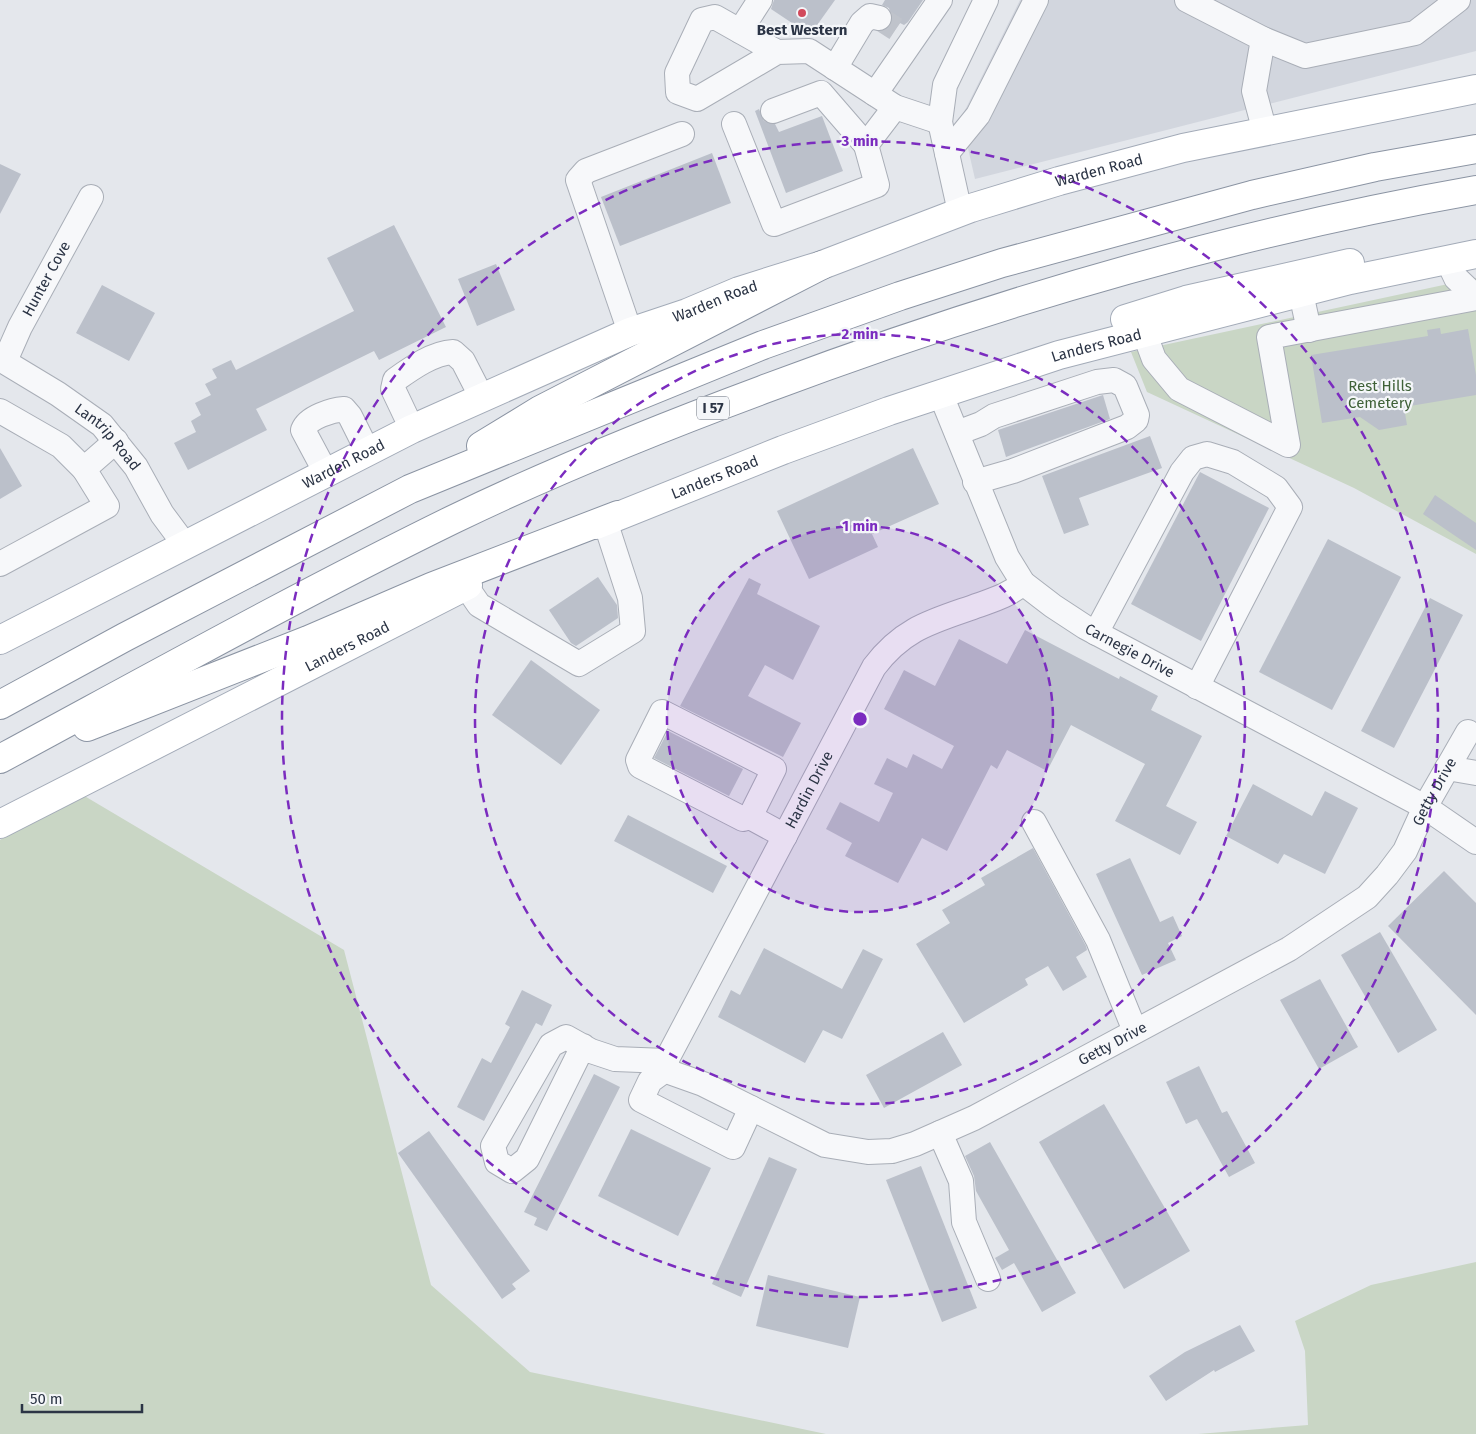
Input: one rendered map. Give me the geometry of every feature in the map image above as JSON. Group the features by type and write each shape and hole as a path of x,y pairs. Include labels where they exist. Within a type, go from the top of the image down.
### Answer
{"main road":[{"name":"Warden Road","path":"0,640 412,429 630,332 739,291 822,265 960,212 1183,148 1476,89"},
{"path":"410,490 763,345 900,296 1002,263 1252,195 1375,167 1476,149"},
{"name":"I 57","path":"1,758 250,623 455,519 608,450 722,405 920,333 1058,289 1253,237 1476,190"},
{"path":"1029,365 1096,328 1186,300 1320,268 1476,242"},
{"name":"Landers Road","path":"0,824 466,586 611,518 782,450 889,411 1029,365 1144,332 1302,293 1476,254"},
{"path":"0,705 124,636 410,490 540,410 822,265"},
{"path":"1,758 143,707 431,587 611,518"}],"street":[{"path":"740,31 760,0"},
{"path":"874,94 895,29 940,0"},
{"path":"960,212 940,122 945,85 986,0"},
{"path":"947,153 978,115 1036,0"},
{"path":"1187,0 1263,39 1305,56 1414,33 1458,0"},
{"path":"835,68 862,23 870,16 895,29"},
{"path":"777,52 715,17 702,20 676,74 678,92 696,99 777,52 809,51 895,107 940,122"},
{"path":"1263,39 1254,91 1265,132"},
{"path":"734,124 774,224 877,184 866,145 821,93 773,111"},
{"path":"866,145 895,107"},
{"path":"630,332 578,180 586,171 682,134"},
{"name":"Hunter Cove","path":"2,360 90,197"},
{"path":"1447,259 1456,278 1476,298"},
{"path":"1302,293 1309,330"},
{"path":"1144,332 1154,359 1180,389 1288,445 1269,337 1476,298"},
{"path":"412,429 393,389 395,380 413,367 445,352 453,352 463,360 482,398"},
{"name":"Lantrip Road","path":"2,360 94,420 116,441 136,467 162,514 185,545"},
{"path":"957,433 981,424 994,416 1097,382 1114,380 1125,386 1137,414 1136,420 1127,428 1013,471 975,482"},
{"name":"Carnegie Drive","path":"941,394 975,482 1007,557 1023,583 1053,606 1096,633 1425,807 1476,842"},
{"path":"326,473 303,430 305,425 316,418 344,408 368,452"},
{"path":"0,411 61,446 84,469 107,506 0,564"},
{"path":"84,469 116,441"},
{"path":"1096,633 1182,472 1193,458 1206,454 1233,462 1276,488 1290,507 1197,687"},
{"path":"466,586 479,605 579,664 633,631 630,598 611,518"},
{"name":"Hardin Drive","path":"667,1064 874,667 887,650 914,629 1002,598 1023,583"},
{"path":"750,818 774,769 662,712 638,760 640,766 743,819 750,818 785,836"},
{"name":"Getty Drive","path":"667,1064 672,1073 702,1084 808,1138 851,1151 892,1151 915,1144 974,1118 1289,949 1367,897 1388,875 1405,851 1425,807 1468,732"},
{"path":"1447,768 1476,773"},
{"path":"1034,822 1098,940 1136,1031"},
{"path":"583,1046 527,1159 512,1171 497,1162 493,1146 551,1045 566,1037 615,1060 667,1064"},
{"path":"667,1064 650,1081 641,1100 732,1147 751,1108"},
{"path":"940,1133 961,1181 964,1222 988,1279"}],"shaded area":[{"path":"1020,0 1476,0 1476,51 975,179 961,118"}],"green space":[{"name":"Rest Hills Cemetery","path":"1476,278 1476,554 1354,488 1147,392 1131,352"},
{"path":"71,788 344,950 431,1285 530,1372 826,1434 0,1434 0,840"},
{"path":"1476,1262 1476,1434 1198,1434 1308,1425 1305,1351 1295,1321 1371,1285"}],"building":[{"name":"Best Western","path":"774,0 835,0 810,35 771,9"},
{"path":"885,0 923,0 908,22 904,25 900,23 890,37 881,31 889,28 892,20 889,8 882,5"},
{"path":"759,109 764,121 775,124 779,132 822,116 843,171 786,193 755,111"},
{"path":"712,153 731,203 620,246 601,197"},
{"path":"0,164 21,174 0,214"},
{"path":"394,225 446,327 379,360 374,351 256,409 267,430 188,470 174,443 196,432 191,421 201,415 195,403 211,395 205,384 217,378 212,369 231,360 236,370 354,311 327,258"},
{"path":"496,264 515,310 477,326 458,279"},
{"path":"102,285 155,313 129,361 76,333"},
{"path":"1440,328 1441,334 1468,329 1476,375 1476,395 1404,407 1407,425 1379,430 1360,417 1322,423 1311,355 1428,336 1427,330"},
{"path":"1103,395 1110,419 1006,457 998,430"},
{"path":"1150,436 1162,468 1079,498 1089,525 1064,534 1042,476"},
{"path":"0,448 22,486 0,499"},
{"path":"913,448 939,504 872,534 878,547 809,579 777,511"},
{"path":"1200,472 1269,508 1201,641 1131,604"},
{"path":"1435,495 1476,523 1476,550 1423,514"},
{"path":"1328,539 1401,577 1332,710 1259,672"},
{"path":"598,577 617,605 618,618 576,646 571,643 549,610"},
{"path":"749,578 761,584 757,594 820,626 793,680 765,665 748,696 801,723 783,757 680,706"},
{"path":"1430,598 1463,615 1394,748 1361,731"},
{"path":"1025,630 1119,679 1120,676 1158,696 1151,710 1202,736 1166,806 1197,822 1180,855 1115,821 1145,764 1071,725 1047,771 1007,750 997,769 991,765 947,851 922,838 898,883 845,856 852,843 826,829 840,802 879,822 893,793 874,784 887,758 907,768 913,754 942,769 954,746 884,709 904,670 935,686 959,639 1007,664"},
{"path":"531,660 600,710 561,765 492,715"},
{"path":"668,731 743,769 729,796 654,758"},
{"path":"1253,784 1312,816 1325,791 1358,808 1325,874 1284,854 1278,864 1226,836"},
{"path":"628,815 727,866 713,893 614,841"},
{"path":"1033,848 1086,946 1087,950 1076,957 1087,977 1063,991 1048,966 1025,979 1028,985 964,1023 916,944 950,923 942,910 985,885 981,878"},
{"path":"1130,858 1160,922 1173,916 1182,936 1168,943 1176,960 1142,975 1096,874"},
{"path":"1444,871 1476,903 1476,1015 1388,926"},
{"path":"1380,932 1437,1030 1398,1053 1341,955"},
{"path":"764,948 842,989 863,949 883,959 842,1039 823,1030 805,1063 718,1017 731,990 740,995"},
{"path":"1320,979 1358,1047 1319,1069 1280,1000"},
{"path":"522,990 552,1005 542,1026 536,1023 484,1121 457,1107 482,1058 491,1063 510,1027 505,1024"},
{"path":"943,1032 962,1065 884,1108 866,1075"},
{"path":"1199,1066 1222,1113 1227,1111 1255,1163 1229,1177 1197,1119 1186,1124 1166,1082"},
{"path":"594,1074 620,1087 547,1231 534,1225 537,1218 524,1212"},
{"path":"1104,1104 1190,1251 1124,1289 1039,1142"},
{"path":"631,1129 711,1168 678,1236 598,1196"},
{"path":"429,1131 530,1271 512,1284 516,1289 502,1299 398,1153"},
{"path":"990,1142 1076,1293 1042,1312 1014,1263 1002,1270 995,1258 1009,1250 976,1191 974,1176 965,1156"},
{"path":"769,1157 797,1169 741,1297 712,1284"},
{"path":"921,1166 977,1308 942,1322 886,1180"},
{"path":"768,1275 860,1297 848,1348 756,1326"},
{"path":"1240,1325 1255,1351 1215,1372 1214,1370 1166,1401 1149,1376 1185,1352"}],"tunnel":[{"path":"879,18 896,29"}],"place":[{"name":"Best Western","path":"802,13"}]}
